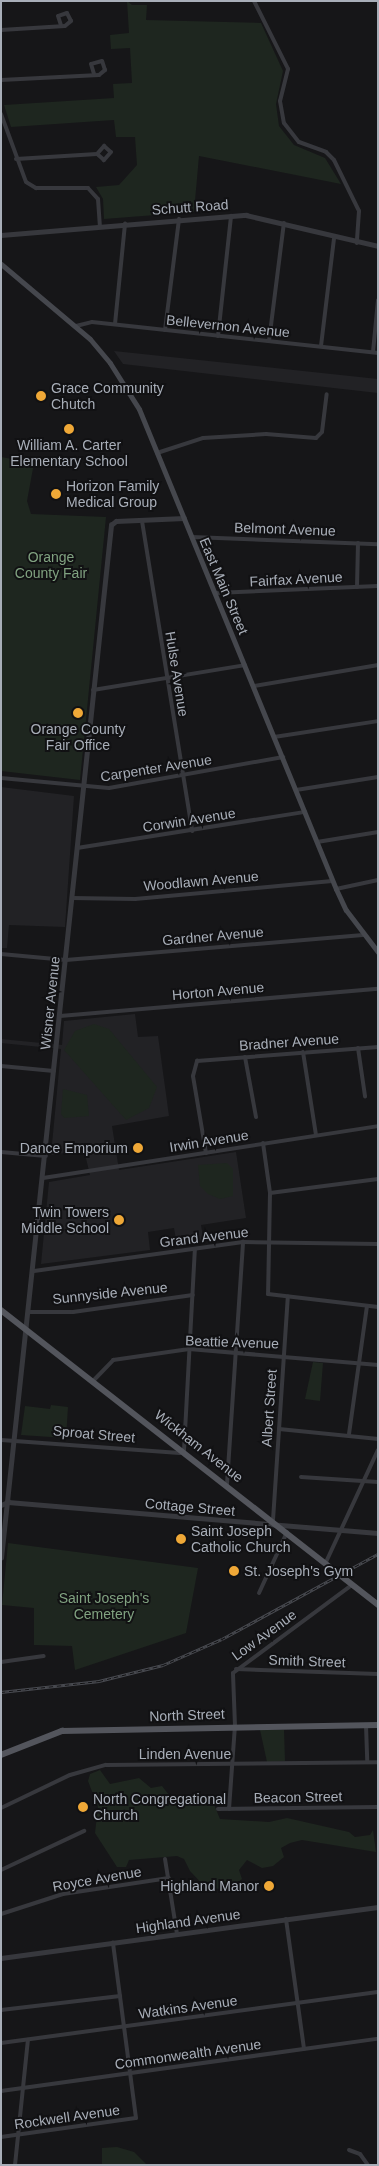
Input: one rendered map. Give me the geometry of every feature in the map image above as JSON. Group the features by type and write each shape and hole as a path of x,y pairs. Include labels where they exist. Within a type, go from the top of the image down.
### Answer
{"main road":[{"name":"East Main Street","path":"1,264 76,326 126,387 157,452 332,881 363,935 378,952"},
{"name":"Wickham Avenue","path":"1,1310 228,1484 378,1605"},
{"name":"North Street","path":"1,1755 62,1731 378,1724"}],"street":[{"path":"254,1 288,69 280,104 284,123 299,142 326,152 334,160 359,211 357,244"},
{"path":"1,30 61,25"},
{"path":"1,80 94,74 104,72 102,61 91,64 94,74"},
{"path":"1,114 24,180 33,187 81,186 90,189 98,202 100,225"},
{"path":"16,159 97,154"},
{"path":"218,336 231,216"},
{"name":"Schutt Road","path":"1,235 179,219 259,216 334,239 378,246"},
{"path":"165,330 179,219"},
{"path":"115,324 125,223"},
{"path":"269,341 284,223"},
{"path":"321,346 334,239"},
{"path":"375,352 378,300"},
{"name":"Bellevernon Avenue","path":"76,326 84,322 115,324 375,352"},
{"path":"157,452 203,438 266,434 316,438 322,432 327,394"},
{"name":"Wisner Avenue","path":"1,1558 26,1331 30,1312 82,788 111,525 184,518"},
{"name":"Hulse Avenue","path":"142,521 192,831"},
{"name":"Belmont Avenue","path":"192,537 378,544"},
{"path":"357,587 358,543"},
{"name":"Fairfax Avenue","path":"215,593 378,586"},
{"path":"93,690 245,665"},
{"path":"254,686 378,665"},
{"path":"274,737 378,721"},
{"name":"Carpenter Avenue","path":"1,778 82,788 130,786 282,757"},
{"path":"296,790 378,777"},
{"name":"Corwin Avenue","path":"77,848 305,812"},
{"path":"317,842 378,832"},
{"path":"336,889 378,880"},
{"name":"Woodlawn Avenue","path":"72,898 135,899 332,881"},
{"name":"Gardner Avenue","path":"2,954 66,960 363,935"},
{"path":"1,960 2,954"},
{"name":"Horton Avenue","path":"60,1016 378,989"},
{"name":"Bradner Avenue","path":"206,1152 193,1076 195,1064 201,1060 378,1047"},
{"path":"358,1048 365,1096"},
{"path":"303,1052 316,1135"},
{"path":"245,1057 256,1117"},
{"path":"1,1066 54,1071"},
{"name":"Irwin Avenue","path":"43,1178 378,1126"},
{"path":"263,1144 270,1193 268,1294 378,1307"},
{"path":"1,1152 46,1156"},
{"path":"270,1193 378,1179"},
{"name":"Grand Avenue","path":"34,1271 268,1240 378,1244"},
{"path":"228,1484 243,1242"},
{"path":"184,1450 195,1249"},
{"name":"Sunnyside Avenue","path":"30,1312 72,1312 193,1295"},
{"name":"Albert Street","path":"273,1520 288,1297"},
{"path":"349,1434 367,1306"},
{"name":"Beattie Avenue","path":"94,1380 113,1360 189,1349 284,1355 378,1365"},
{"path":"279,1429 349,1434 378,1439"},
{"name":"Sproat Street","path":"1,1440 14,1438 180,1453 184,1450"},
{"path":"326,1562 378,1450"},
{"path":"301,1476 378,1482"},
{"name":"Cottage Street","path":"1,1505 8,1502 280,1527 378,1533"},
{"path":"259,1593 286,1532"},
{"name":"Low Avenue","path":"229,1809 235,1726 232,1678 236,1669 352,1585"},
{"path":"1,1662 44,1656"},
{"name":"Smith Street","path":"236,1669 378,1674"},
{"path":"366,1725 367,1762"},
{"name":"Linden Avenue","path":"1,1808 70,1775 106,1765 378,1762"},
{"name":"Beacon Street","path":"218,1809 378,1807"},
{"path":"1,1870 84,1831"},
{"path":"166,1859 177,1934"},
{"name":"Royce Avenue","path":"1,1914 63,1894 168,1878"},
{"name":"Highland Avenue","path":"1,1958 378,1907"},
{"path":"286,1919 304,2049"},
{"path":"113,1943 130,2073"},
{"name":"Watkins Avenue","path":"1,2044 378,1992"},
{"path":"1,2010 120,1996"},
{"name":"Commonwealth Avenue","path":"1,2091 378,2039"},
{"path":"15,2165 28,2040"},
{"name":"Rockwell Avenue","path":"1,2137 136,2118 130,2073"},
{"path":"349,2150 360,2154 368,2165"}],"shaded area":[{"path":"114,351 378,379 378,393 123,364"},
{"path":"1,787 74,796 65,927 9,925 7,948 1,948"},
{"path":"135,1014 138,1037 158,1036 169,1116 112,1126 119,1170 236,1152 246,1218 201,1225 204,1243 177,1246 174,1228 148,1232 150,1250 41,1264 49,1182 90,1175 84,1150 51,1155 61,1049 1,1043 1,1039 62,1045 64,1021"}],"green space":[{"path":"127,1 132,5 147,5 146,20 261,23 283,71 276,104 279,126 294,145 325,158 341,184 199,156 194,212 104,219 103,199 96,187 119,185 137,165 135,137 116,137 114,120 11,127 4,105 114,98 113,84 132,83 130,48 111,49 110,35 129,33"},
{"name":"Orange County Fair","path":"1,457 34,463 27,501 31,514 106,517 80,780 1,771"},
{"path":"94,1024 109,1029 157,1087 149,1108 126,1120 64,1050 75,1031"},
{"path":"63,1089 87,1095 89,1116 64,1118 61,1114"},
{"path":"227,1163 233,1169 233,1196 220,1199 208,1194 200,1186 198,1165"},
{"path":"313,1362 323,1363 320,1401 305,1399"},
{"path":"51,1405 68,1407 66,1438 21,1435 25,1406 50,1409"},
{"name":"Saint Joseph's Cemetery","path":"8,1543 198,1568 186,1633 75,1670 72,1646 34,1645 34,1608 2,1605"},
{"path":"260,1730 284,1730 285,1761 267,1762"},
{"path":"100,1770 110,1784 139,1778 151,1788 162,1786 177,1805 213,1802 220,1819 269,1822 287,1818 349,1832 355,1837 370,1835 373,1830 376,1852 302,1840 290,1843 281,1848 284,1857 273,1866 262,1868 247,1860 239,1870 242,1879 227,1890 205,1887 190,1871 184,1859 177,1856 129,1860 126,1867 117,1867 95,1833 98,1807 88,1781 90,1774"},
{"path":"117,2147 134,2152 147,2165 102,2165 102,2148"}],"railway":[{"path":"1,1692 99,1681 163,1665 222,1639 378,1554"}],"place":[{"name":"Grace Community Chutch","path":"41,396"},
{"name":"William A. Carter Elementary School","path":"69,429"},
{"name":"Horizon Family Medical Group","path":"56,494"},
{"name":"Orange County Fair Office","path":"78,713"},
{"name":"Dance Emporium","path":"138,1148"},
{"name":"Twin Towers Middle School","path":"119,1220"},
{"name":"Saint Joseph Catholic Church","path":"181,1539"},
{"name":"St. Joseph's Gym","path":"234,1571"},
{"name":"North Congregational Church","path":"83,1807"},
{"name":"Highland Manor","path":"269,1886"}]}
